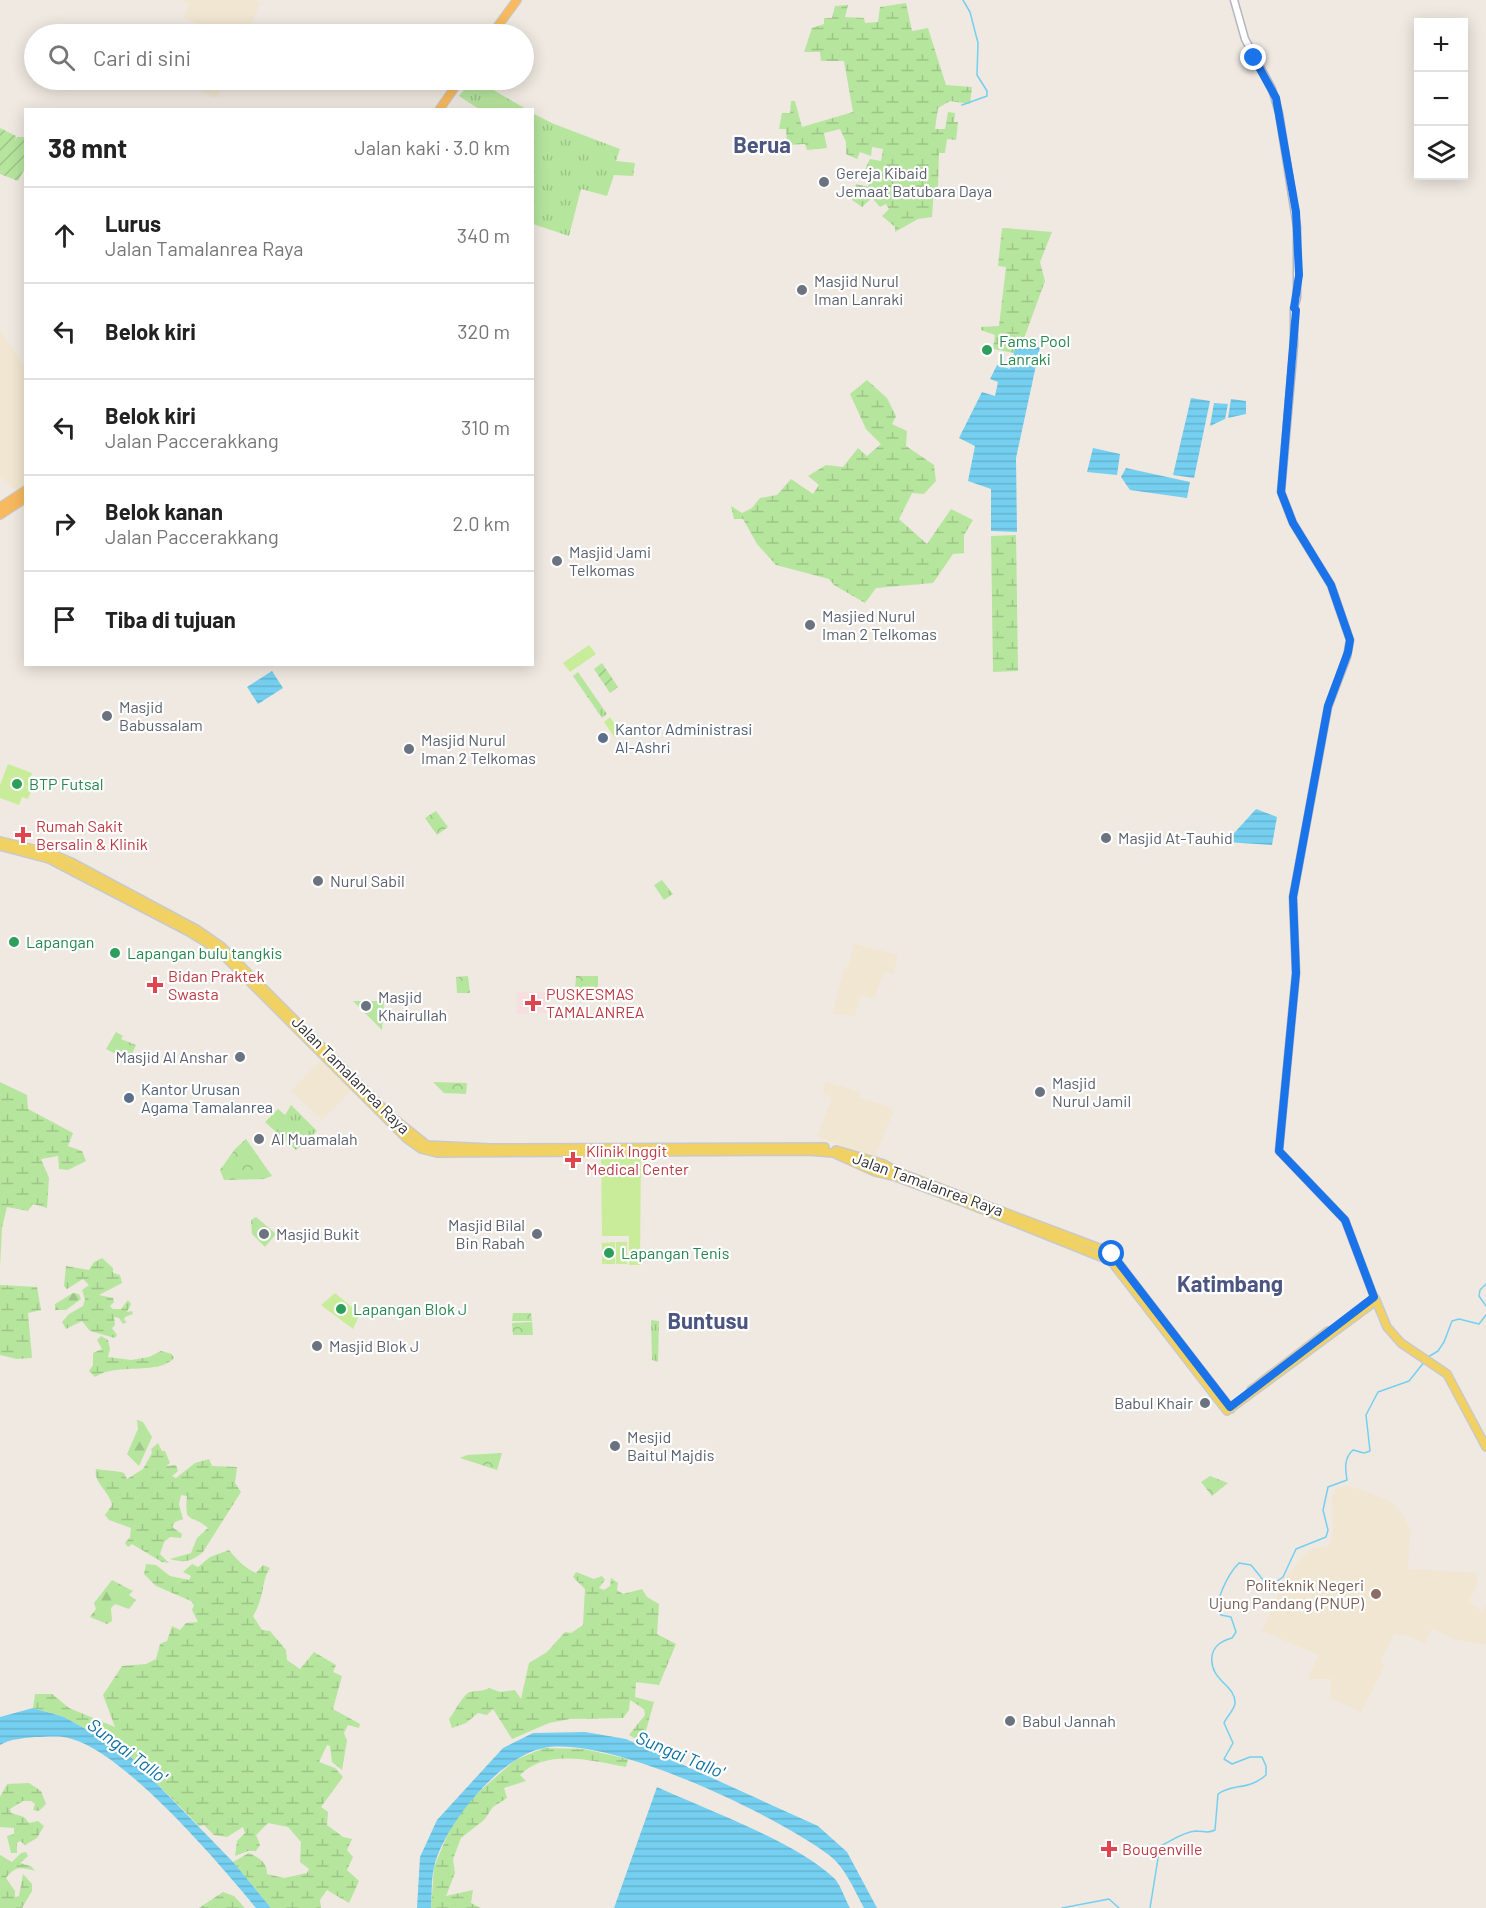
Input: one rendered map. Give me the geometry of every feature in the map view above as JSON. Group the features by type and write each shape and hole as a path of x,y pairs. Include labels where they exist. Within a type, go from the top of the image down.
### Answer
{"highway":[{"path":"499,24 517,0"},
{"path":"441,108 455,90"},
{"path":"445,108 457,90"},
{"path":"0,507 24,491"},
{"path":"0,515 24,499"}],"main road":[{"path":"1234,0 1247,45 1276,98 1297,227 1297,298 1294,308 1296,310 1294,345 1281,492 1293,523 1331,585 1350,640 1348,652 1328,706 1293,897 1296,973 1279,1151 1345,1220 1375,1299 1392,1333 1420,1358 1447,1374 1486,1447"},
{"name":"Jalan Tamalanrea Raya","path":"0,841 50,853 218,950 392,1117 427,1145 490,1148 810,1145 835,1149 884,1164 898,1173 940,1191 1020,1221 1111,1261 1228,1409 1375,1299"},
{"name":"Jalan Tamalanrea Raya","path":"0,846 49,859 136,901"}],"shaded area":[{"path":"181,0 254,0 260,3 251,24 196,24 184,18 189,4"},
{"path":"198,90 221,90 217,98"},
{"path":"0,330 24,366 24,487 17,491 0,477"},
{"path":"854,944 898,955 893,974 884,972 874,999 860,995 855,1016 833,1014 844,968 848,969"},
{"name":"PUSKESMAS TAMALANREA","path":"517,992 549,992 549,1013 517,1014"},
{"path":"322,1059 353,1089 322,1120 291,1091"},
{"path":"826,1082 860,1092 859,1098 888,1106 893,1112 874,1159 817,1136 832,1098 823,1093"},
{"name":"Politeknik Negeri Ujung Pandang (PNUP)","path":"1350,1486 1383,1498 1396,1506 1404,1517 1410,1529 1408,1569 1477,1573 1476,1588 1468,1601 1482,1611 1486,1606 1486,1645 1453,1639 1432,1628 1425,1644 1410,1636 1394,1634 1380,1662 1385,1665 1361,1712 1330,1698 1332,1679 1308,1679 1319,1655 1262,1631 1284,1581 1296,1564 1311,1549 1327,1546 1330,1542 1333,1529 1332,1496 1336,1488"}],"green space":[{"path":"906,3 912,31 928,28 946,85 972,87 970,104 950,101 938,108 935,129 945,129 948,112 955,113 954,122 958,122 956,140 947,139 945,153 939,153 938,188 934,189 932,217 918,219 895,232 895,227 882,216 889,209 886,204 880,207 872,198 862,207 852,200 856,184 868,187 870,179 881,182 882,172 872,169 870,174 864,171 870,159 881,161 883,149 872,147 871,156 860,152 857,159 846,154 846,142 840,129 824,133 827,148 807,150 805,144 787,145 786,129 779,129 782,113 790,113 791,101 795,101 802,127 853,112 844,61 821,61 820,52 804,52 812,28 824,24 824,18 832,18 835,6 848,5 845,17 864,18 865,23 878,22 880,7"},
{"path":"464,90 493,90 524,108 477,108 459,96"},
{"path":"534,114 620,149 616,161 635,163 633,176 614,175 607,196 581,189 569,236 534,224"},
{"path":"0,128 16,136 15,141 17,137 24,137 24,170 18,181 0,174"},
{"path":"1002,228 1052,232 1040,262 1045,281 1022,344 1016,344 1014,353 993,349 995,335 981,330 981,327 999,326 1006,267 998,266"},
{"path":"867,380 887,398 896,416 892,424 907,431 906,446 934,465 936,481 924,494 912,493 899,519 927,544 951,509 973,520 964,535 964,553 953,554 933,583 876,588 865,603 834,585 829,579 776,565 757,544 743,519 734,519 731,506 742,513 752,508 760,498 777,495 791,479 813,494 819,485 808,476 826,465 843,467 858,448 867,456 881,444 866,429 850,394"},
{"path":"1016,535 1018,671 993,672 991,536"},
{"path":"589,645 596,654 570,672 563,663"},
{"path":"602,663 618,687 610,693 594,669"},
{"path":"578,672 607,714 602,718 573,676"},
{"path":"610,717 621,734 615,738 604,722"},
{"name":"BTP Futsal","path":"8,764 32,773 30,780 35,782 28,799 22,797 19,805 0,798 0,785"},
{"path":"436,811 448,827 437,835 425,818"},
{"path":"662,880 673,894 664,900 654,885"},
{"path":"468,976 470,993 457,993 456,977"},
{"path":"576,976 598,976 598,992 575,992"},
{"path":"353,1001 384,1001 382,1030"},
{"path":"116,1032 123,1036 121,1039 136,1045 129,1061 106,1049"},
{"path":"0,1082 27,1095 28,1109 73,1133 68,1146 82,1151 86,1161 68,1170 59,1169 58,1156 41,1159 49,1178 47,1208 33,1204 28,1211 7,1207 2,1228 0,1267"},
{"path":"433,1082 467,1083 466,1094 444,1093"},
{"path":"291,1105 317,1131 296,1150 265,1122 278,1109 285,1115"},
{"path":"246,1139 272,1176 264,1179 224,1180 220,1170 235,1149"},
{"path":"601,1155 641,1155 640,1265 629,1265 629,1236 602,1236"},
{"path":"256,1217 276,1234 265,1247 252,1234 251,1220"},
{"name":"Lapangan Tenis","path":"615,1242 615,1264 602,1264 602,1243"},
{"path":"616,1242 627,1242 627,1264 616,1264"},
{"path":"102,1258 113,1268 113,1273 120,1275 122,1283 99,1295 113,1298 114,1302 110,1306 113,1309 121,1309 128,1300 131,1304 127,1312 132,1311 133,1314 125,1317 124,1320 127,1322 123,1324 119,1318 114,1317 115,1325 112,1328 117,1335 115,1338 90,1331 82,1321 66,1329 62,1322 69,1314 83,1306 85,1299 82,1290 89,1285 83,1279 67,1289 64,1286 66,1266 89,1270 94,1262"},
{"path":"0,1285 37,1287 41,1310 28,1313 32,1358 17,1359 0,1355"},
{"path":"73,1293 79,1294 81,1299 66,1310 55,1310 55,1304"},
{"name":"Lapangan Blok J","path":"335,1293 360,1314 353,1329 321,1305"},
{"path":"513,1313 531,1313 532,1321 512,1321"},
{"path":"651,1320 659,1321 658,1362 652,1360"},
{"path":"532,1322 533,1335 513,1335 512,1323"},
{"path":"101,1336 108,1340 110,1349 108,1357 131,1360 149,1357 161,1351 172,1354 174,1358 158,1366 114,1370 95,1377 89,1371 93,1365 93,1353 102,1349 97,1340"},
{"path":"137,1420 143,1422 152,1437 139,1466 127,1454 138,1429"},
{"path":"158,1443 162,1451 165,1451 170,1463 166,1466 176,1465 178,1471 172,1476 176,1478 195,1463 209,1459 212,1466 237,1467 235,1483 241,1492 203,1552 187,1561 170,1559 191,1553 197,1538 208,1528 188,1515 187,1496 181,1495 179,1504 183,1519 175,1522 172,1527 182,1534 181,1538 170,1537 164,1542 160,1554 169,1563 162,1562 132,1544 128,1547 125,1543 130,1537 131,1528 109,1520 105,1515 112,1505 97,1479 96,1469 118,1471 124,1473 127,1479 143,1469 152,1453 151,1449"},
{"path":"502,1453 497,1470 460,1458 467,1455"},
{"path":"1210,1476 1228,1483 1212,1496 1201,1482"},
{"path":"229,1550 248,1569 256,1573 263,1565 270,1568 253,1616 262,1630 270,1631 286,1650 287,1660 300,1669 314,1652 336,1665 333,1672 342,1676 333,1709 360,1724 359,1728 348,1725 344,1733 347,1741 342,1770 332,1762 330,1746 327,1745 319,1762 335,1768 343,1777 321,1807 328,1812 327,1825 343,1837 352,1839 347,1850 353,1857 347,1870 359,1881 349,1903 327,1890 320,1900 321,1908 271,1908 233,1862 249,1853 264,1863 267,1874 284,1878 307,1873 309,1869 300,1862 301,1842 288,1827 268,1823 256,1835 260,1845 256,1851 248,1851 235,1856 237,1841 245,1833 243,1827 227,1837 214,1835 204,1825 199,1826 125,1751 64,1717 33,1708 35,1694 52,1694 69,1708 115,1727 103,1695 122,1666 146,1664 156,1659 160,1644 167,1641 172,1626 180,1630 186,1623 198,1622 192,1610 194,1605 191,1601 156,1586 144,1574 146,1564 156,1565 170,1576 189,1580 191,1576 183,1572 192,1564 198,1567 210,1557"},
{"path":"576,1572 594,1579 602,1576 605,1580 599,1588 604,1590 610,1586 611,1578 618,1583 617,1590 623,1594 642,1589 647,1597 659,1604 657,1634 676,1644 659,1685 636,1682 635,1697 654,1702 645,1734 636,1739 629,1735 645,1715 644,1709 630,1700 629,1710 623,1718 570,1719 549,1723 512,1739 493,1709 487,1715 478,1713 466,1723 452,1728 449,1719 467,1693 489,1688 500,1692 515,1690 521,1699 529,1663 547,1652 565,1632 571,1633 583,1625 585,1589 573,1577"},
{"path":"112,1580 133,1591 129,1595 136,1600 129,1609 115,1604 111,1608 112,1621 107,1624 90,1617 96,1609 94,1603"},
{"path":"544,1748 584,1749 628,1759 626,1767 585,1760 556,1759 531,1767 520,1775 526,1781 504,1788 507,1798 493,1807 484,1820 461,1838 453,1859 455,1873 446,1896 473,1890 471,1903 481,1908 431,1908 434,1867 453,1822 472,1798 515,1760"},
{"path":"29,1783 41,1791 46,1804 39,1811 33,1810 35,1804 31,1801 23,1801 10,1809 11,1813 24,1817 29,1823 38,1821 44,1826 37,1838 25,1845 20,1841 17,1843 17,1853 11,1853 7,1836 14,1834 14,1828 0,1827 0,1797 7,1784"},
{"path":"26,1852 28,1856 20,1863 31,1866 35,1871 19,1868 12,1871 6,1878 15,1891 15,1897 19,1896 23,1874 32,1884 32,1891 22,1908 0,1908 0,1855 12,1862 21,1853"},
{"path":"223,1892 234,1896 245,1908 199,1908"}],"water":[{"path":"1016,344 1040,347 1016,458 1017,532 991,531 991,489 968,481 975,446 959,438 982,392 995,396 998,382 990,379 997,365 1010,369"},
{"path":"1191,398 1210,401 1194,478 1173,475"},
{"path":"1231,399 1246,401 1246,414 1228,418"},
{"path":"1214,403 1228,404 1225,419 1210,426"},
{"path":"1093,448 1120,454 1117,475 1087,472"},
{"path":"1126,468 1190,482 1187,498 1130,490 1121,477"},
{"path":"272,671 283,688 258,704 247,687"},
{"path":"1256,809 1277,817 1272,845 1226,842"},
{"path":"33,1708 64,1717 125,1751 233,1862 271,1908 256,1908 219,1864 170,1812 119,1766 94,1749 72,1739 59,1737 22,1738 0,1745 0,1717"},
{"path":"585,1732 626,1739 818,1826 847,1852 877,1908 864,1908 845,1873 829,1855 771,1820 733,1800 649,1766 573,1747 544,1748 527,1754 492,1778 462,1813 440,1850 433,1872 431,1908 417,1908 420,1857 437,1820 503,1748 533,1733"},
{"path":"657,1787 798,1852 835,1879 850,1908 614,1908"}],"waterway":[{"path":"962,105 987,96 987,91 977,75 978,43 970,12 963,0"},
{"path":"1486,1284 1480,1290 1479,1296 1486,1306"},
{"path":"1428,1357 1438,1351 1452,1321 1459,1319 1479,1324 1486,1315"},
{"path":"1150,1908 1160,1846 1186,1833 1215,1830 1218,1794 1253,1783 1266,1775 1266,1766 1262,1757 1250,1757 1232,1764 1224,1759 1233,1743 1224,1723 1235,1702 1231,1691 1214,1671 1212,1656 1217,1646 1232,1638 1236,1632 1231,1617 1221,1615 1219,1610 1220,1596 1227,1581 1239,1563 1251,1565 1264,1581 1273,1584 1283,1577 1296,1549 1326,1537 1328,1530 1323,1510 1328,1487 1347,1480 1346,1464 1353,1450 1364,1453 1370,1451 1366,1415 1378,1392 1409,1381 1425,1361"},
{"path":"1062,1908 1109,1899 1119,1908"}],"place":[{"name":"Gereja Kibaid Jemaat Batubara Daya","path":"824,182"},
{"name":"Masjid Nurul Iman Lanraki","path":"802,290"},
{"name":"Fams Pool Lanraki","path":"987,350"},
{"name":"Masjid Jami Telkomas","path":"557,561"},
{"name":"Masjied Nurul Iman 2 Telkomas","path":"810,625"},
{"name":"Masjid Babussalam","path":"107,716"},
{"name":"Kantor Administrasi Al-Ashri","path":"603,738"},
{"name":"Masjid Nurul Iman 2 Telkomas","path":"409,749"},
{"name":"BTP Futsal","path":"17,784"},
{"name":"Rumah Sakit Bersalin & Klinik","path":"23,835"},
{"name":"Masjid At-Tauhid","path":"1106,838"},
{"name":"Nurul Sabil","path":"318,881"},
{"name":"Lapangan","path":"14,942"},
{"name":"Lapangan bulu tangkis","path":"115,953"},
{"name":"Bidan Praktek Swasta","path":"155,985"},
{"name":"PUSKESMAS TAMALANREA","path":"533,1003"},
{"name":"Masjid Khairullah","path":"366,1006"},
{"name":"Masjid Al Anshar","path":"240,1057"},
{"name":"Masjid Nurul Jamil","path":"1040,1092"},
{"name":"Kantor Urusan Agama Tamalanrea","path":"129,1098"},
{"name":"Al Muamalah","path":"259,1139"},
{"name":"Klinik Inggit Medical Center","path":"573,1160"},
{"name":"Masjid Bukit","path":"264,1234"},
{"name":"Masjid Bilal Bin Rabah","path":"537,1234"},
{"name":"Lapangan Tenis","path":"609,1253"},
{"name":"Lapangan Blok J","path":"341,1309"},
{"name":"Masjid Blok J","path":"317,1346"},
{"name":"Babul Khair","path":"1205,1403"},
{"name":"Mesjid Baitul Majdis","path":"615,1446"},
{"name":"Politeknik Negeri Ujung Pandang (PNUP)","path":"1376,1594"},
{"name":"Babul Jannah","path":"1010,1721"},
{"name":"Bougenville","path":"1109,1849"}],"district":[{"name":"Berua","path":"762,145"},
{"name":"Katimbang","path":"1230,1284"},
{"name":"Buntusu","path":"708,1321"}],"route":[{"path":"1112,1254 1230,1407 1374,1297 1368,1275 1347,1223 1333,1204 1279,1151 1296,973 1292,921 1293,897 1329,700 1348,652 1350,634 1331,585 1293,523 1281,492 1294,345 1296,310 1294,308 1299,275 1298,239 1296,212 1276,98 1254,58"}],"water label":[{"name":"Sungai Tallo'","path":"127,1751"},
{"name":"Sungai Tallo'","path":"680,1755"}]}
